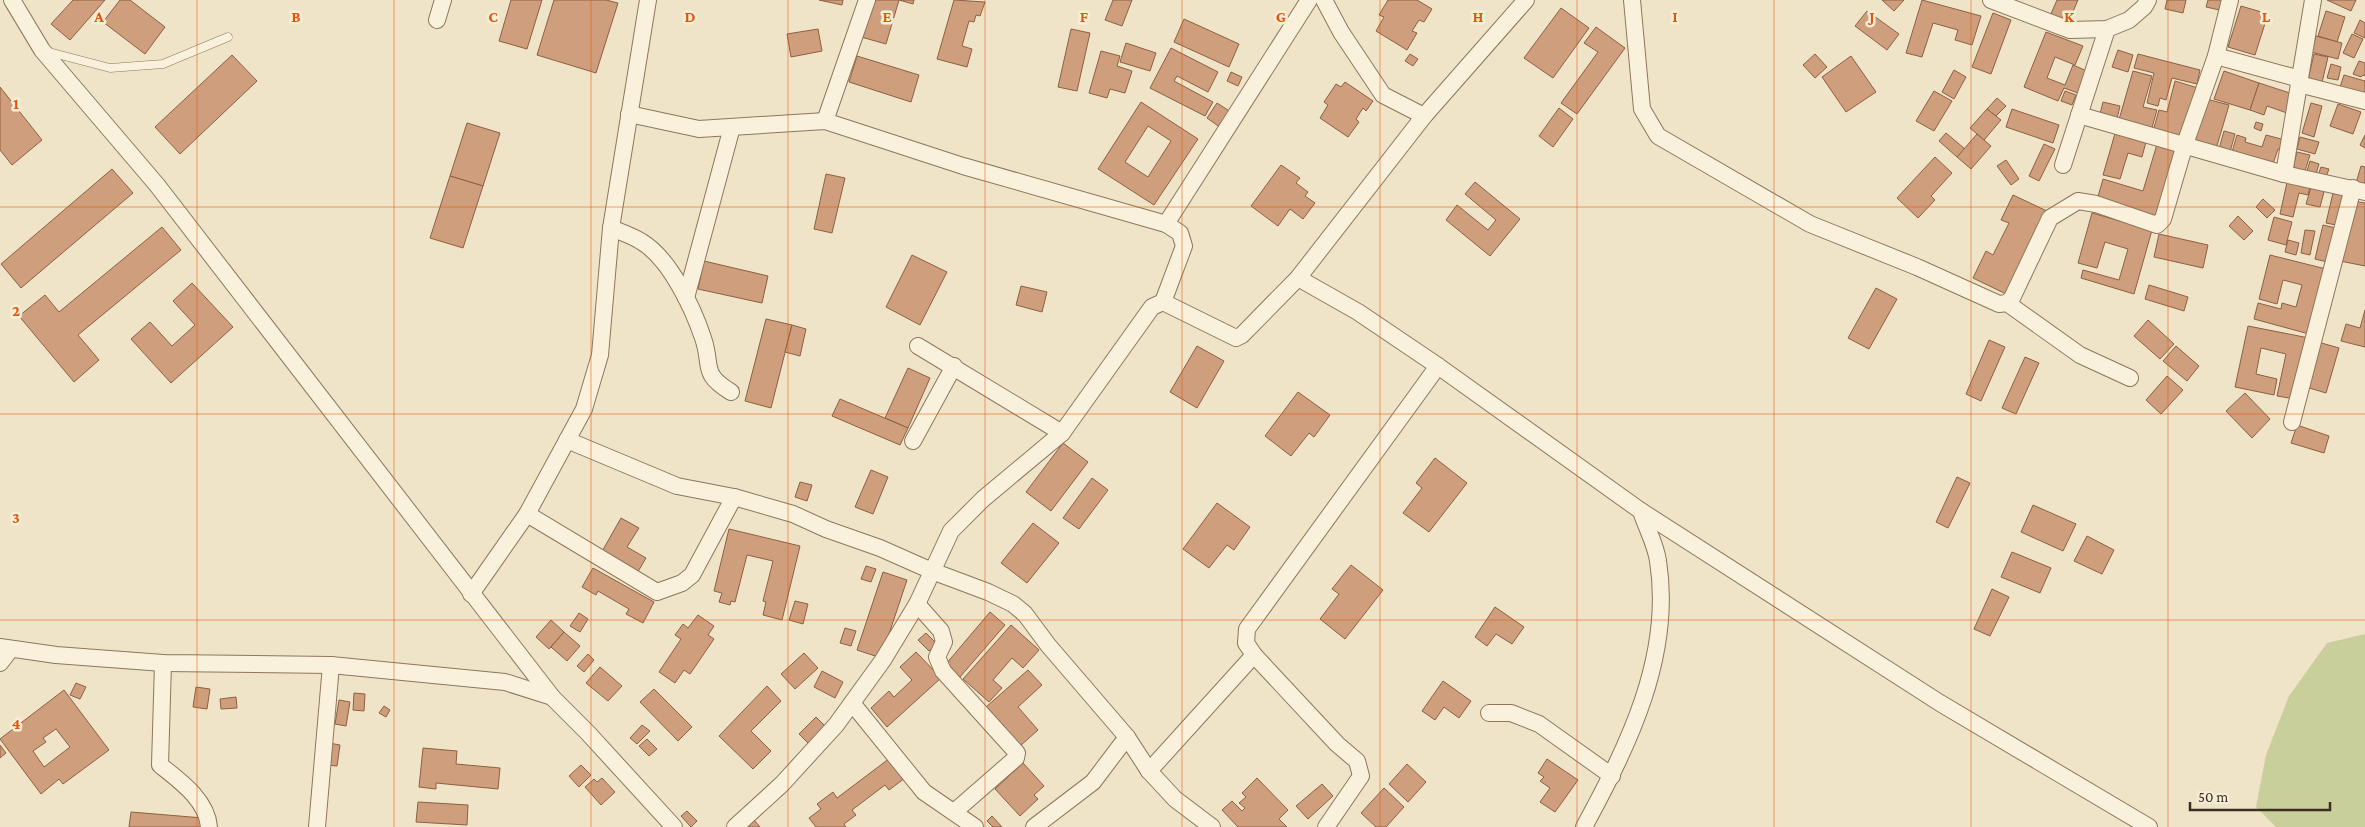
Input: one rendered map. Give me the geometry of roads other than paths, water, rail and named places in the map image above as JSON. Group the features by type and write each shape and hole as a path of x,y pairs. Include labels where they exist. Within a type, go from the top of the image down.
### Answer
{"street":[{"path":"12,0 42,50 157,185 552,697 595,740 674,827"},
{"path":"437,20 443,0"},
{"path":"471,594 527,514 584,409 600,355 610,228 648,0"},
{"path":"825,121 868,0"},
{"path":"1166,224 1310,0"},
{"path":"1324,0 1341,32 1382,95 1424,116"},
{"path":"1163,302 1236,338 1248,330 1298,278 1424,116 1526,0"},
{"path":"1632,0 1642,109 1658,136 1810,224 1917,267 2000,304 2007,303 2012,298 2050,218 2078,201 2096,204 2156,225 2165,213 2216,56 2230,0"},
{"path":"1991,0 2070,30 2107,29 2129,20 2144,7 2148,0"},
{"path":"2284,174 2313,0"},
{"path":"2063,165 2107,29"},
{"path":"2216,56 2365,101"},
{"path":"629,114 699,130 825,121 962,166 1166,224 1180,233 1184,246 1163,302 1152,307 1138,325 1062,433 983,499 951,531 917,604 883,660 836,725 782,784 735,827"},
{"path":"2079,115 2186,144 2284,174 2359,190 2292,422"},
{"path":"686,298 732,127"},
{"path":"610,228 642,242 657,254 686,298 703,339 710,374 716,382 732,392"},
{"path":"1298,278 1358,312 1438,366 1641,511 1940,703 2150,827"},
{"path":"2007,303 2080,355 2130,378"},
{"path":"918,346 1062,433"},
{"path":"913,441 954,366"},
{"path":"1326,827 1362,776 1357,761 1337,744 1254,655 1246,643 1246,629 1438,366"},
{"path":"567,440 677,486 734,497 793,514 826,529 880,548 932,571 988,592 1013,604 1025,614 1048,645 1127,737 1149,771 1175,799 1212,827"},
{"path":"527,514 657,592 682,583 692,576 734,497"},
{"path":"1584,827 1612,776 1647,689 1660,630 1661,594 1658,560 1641,511"},
{"path":"917,604 941,631 944,642 937,657 943,671 1017,753 1016,758 954,812"},
{"path":"3,653 163,663 330,665 504,682 552,697"},
{"path":"1149,771 1254,655"},
{"path":"163,663 160,765 186,785 207,813 209,827"},
{"path":"317,827 330,665"},
{"path":"852,702 924,792 975,827"},
{"path":"1489,713 1511,713 1539,724 1612,776"},
{"path":"1034,827 1093,782 1127,737"}],"lane":[{"path":"42,50 110,68 163,64 228,37"}]}
